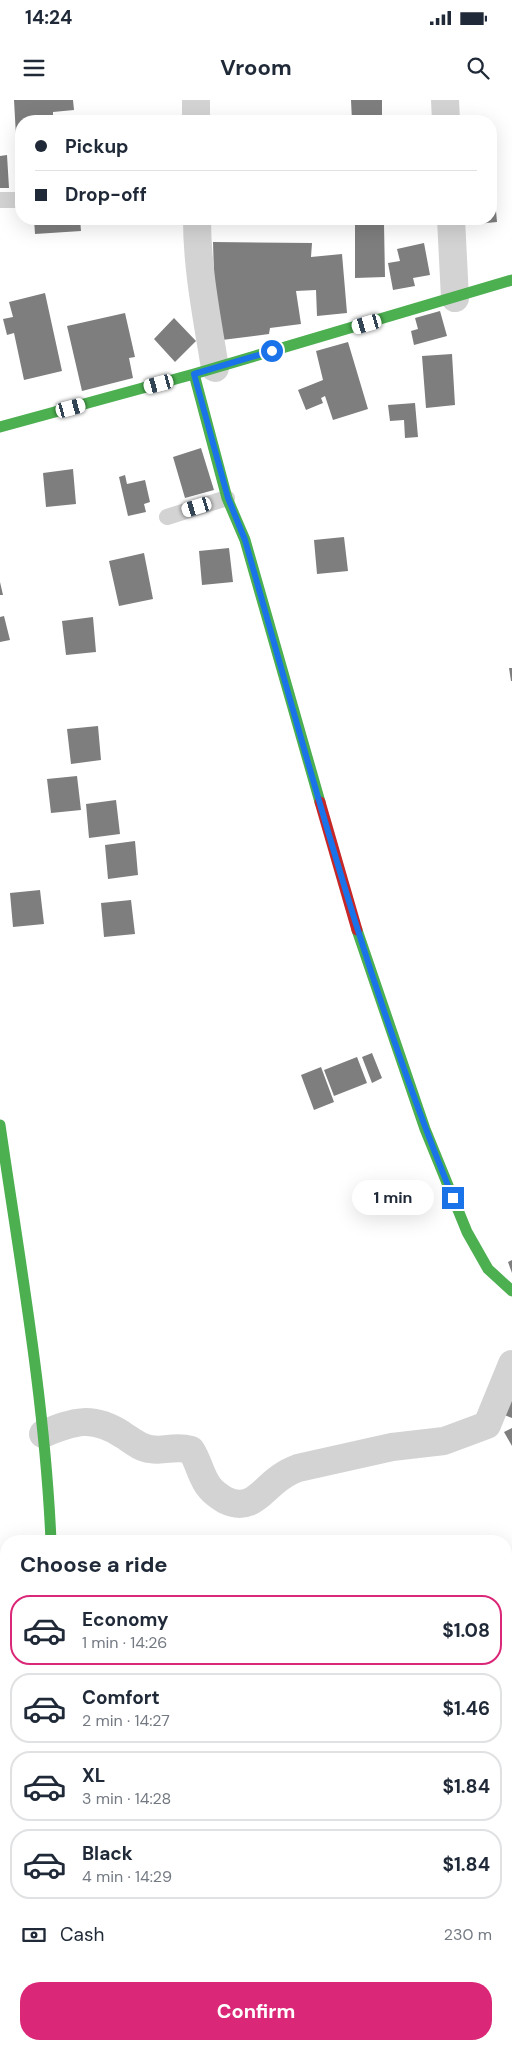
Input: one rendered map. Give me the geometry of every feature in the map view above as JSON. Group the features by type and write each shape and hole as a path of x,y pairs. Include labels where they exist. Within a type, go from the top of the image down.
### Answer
{"street":[{"path":"196,100 196,115"},
{"path":"445,100 446,115"},
{"path":"197,225 203,291 205,371 228,498 245,540 353,918 425,1129 467,1232 488,1269 512,1291"},
{"path":"451,225 455,298"},
{"path":"0,427 205,371 512,280"},
{"path":"0,1125 37,1380 49,1496 51,1535"},
{"path":"43,1434 65,1425 95,1422 111,1428 141,1447 150,1450 174,1447 191,1450 209,1488 218,1496 241,1505 250,1502 284,1475 298,1468 392,1447 444,1441 487,1425 512,1364"}],"lane":[{"path":"167,517 228,498"}],"building":[{"path":"14,100 73,100 74,110 53,112 53,115 15,115 15,118"},
{"path":"351,100 382,100 382,115 352,115"},
{"path":"7,155 9,188 0,188 0,156"},
{"path":"34,225 80,225 81,231 35,234"},
{"path":"355,225 384,225 385,277 355,278"},
{"path":"213,242 312,243 311,257 342,254 347,313 317,316 316,290 296,291 301,324 270,328 269,334 222,340 214,276"},
{"path":"424,243 430,275 413,278 415,286 393,290 388,263 400,261 397,249"},
{"path":"45,293 62,371 24,380 14,333 7,335 3,319 13,317 9,302"},
{"path":"440,311 447,336 414,345 411,331 418,329 415,318"},
{"path":"125,313 135,357 129,358 133,378 82,391 67,326"},
{"path":"174,318 196,341 175,362 154,339"},
{"path":"348,342 368,409 333,420 325,396 321,398 323,403 306,410 298,390 323,380 316,351"},
{"path":"452,354 455,405 426,408 422,356"},
{"path":"415,403 418,437 405,438 404,420 390,421 388,405"},
{"path":"201,448 214,490 185,498 173,457"},
{"path":"73,469 76,504 46,507 43,473"},
{"path":"125,475 127,484 145,480 150,502 144,504 146,512 128,516 119,477"},
{"path":"344,537 348,571 317,574 314,540"},
{"path":"229,548 233,582 202,585 199,551"},
{"path":"144,553 153,599 119,606 109,561"},
{"path":"0,582 3,595 0,595"},
{"path":"4,616 10,640 0,642 0,617"},
{"path":"93,617 96,652 66,655 62,621"},
{"path":"509,668 512,668 512,681 511,681"},
{"path":"98,726 101,760 71,764 67,729"},
{"path":"77,776 81,810 51,813 47,779"},
{"path":"116,800 120,834 89,838 86,804"},
{"path":"135,841 138,875 108,879 105,845"},
{"path":"40,890 44,924 13,927 10,893"},
{"path":"131,900 135,934 104,937 101,903"},
{"path":"372,1053 382,1078 372,1083 362,1057"},
{"path":"357,1057 367,1083 334,1096 324,1070"},
{"path":"321,1067 334,1102 314,1110 301,1075"},
{"path":"512,1260 512,1273 508,1262"},
{"path":"512,1392 512,1418 502,1414"},
{"path":"512,1428 512,1446 504,1432"}],"traffic: fast":[{"path":"0,427 194,374 512,280"},
{"path":"194,374 227,498 245,540 320,802"},
{"path":"357,930 425,1129 467,1232 488,1269 512,1291"},
{"path":"0,1125 38,1384 51,1535"}],"traffic: jam":[{"path":"320,802 357,930"}],"route":[{"path":"272,351 194,374 228,498 245,540 353,918 425,1129 453,1198"}]}
